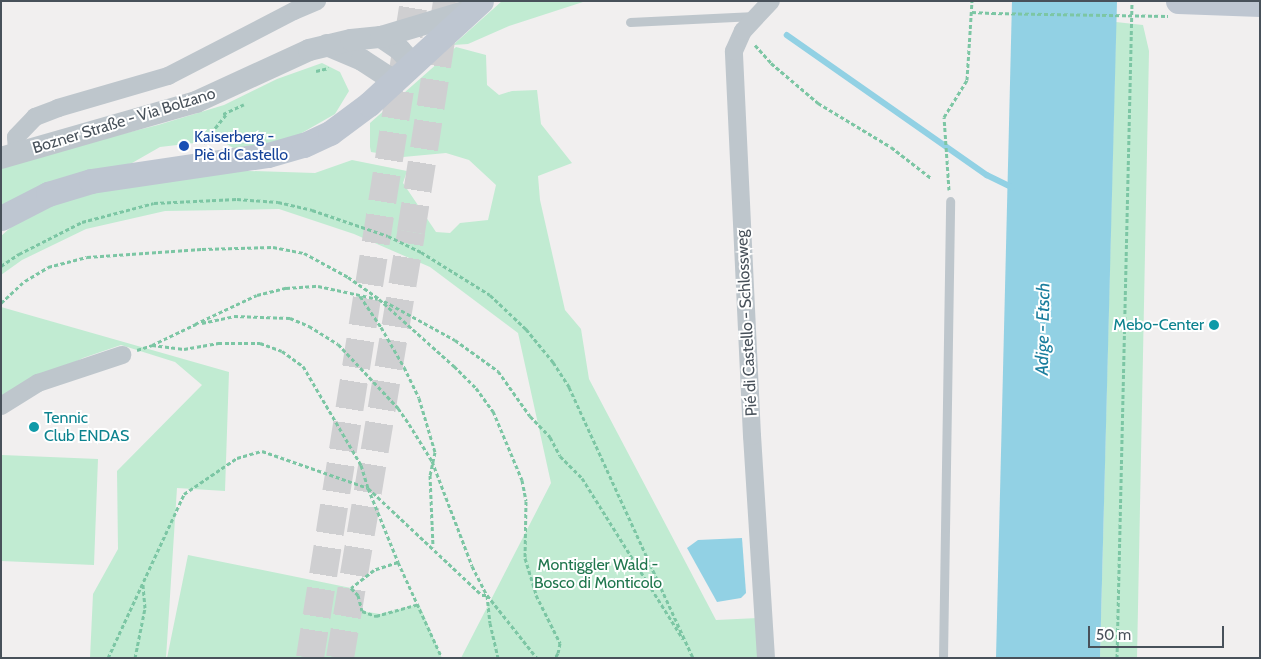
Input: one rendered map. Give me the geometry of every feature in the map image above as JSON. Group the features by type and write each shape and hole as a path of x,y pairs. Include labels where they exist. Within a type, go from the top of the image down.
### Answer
{"main road":[{"path":"1173,9 1260,4"},
{"path":"1,218 48,194 91,181 268,155 304,145 330,132 369,104 476,6"}],"street":[{"path":"9,156 16,137 35,117 58,108 168,76 317,1"},
{"name":"Pié di Castello - Schlossweg","path":"766,658 752,436 734,51 743,31 771,1"},
{"name":"Bozner Straße - Via Bolzano","path":"9,156 196,102 309,50 327,44 381,37 476,6"},
{"path":"381,37 400,50 413,64"},
{"path":"327,44 362,60 394,81"},
{"path":"362,60 368,83 369,104"},
{"path":"1,406 38,383 122,355"}],"lane":[{"path":"630,22 756,16"},
{"path":"943,658 950,201"}],"path":[{"path":"950,201 944,117 966,80 972,1"},
{"path":"1117,658 1132,1"},
{"path":"972,12 1173,9"},
{"path":"743,31 771,63 818,103 892,147 931,178"},
{"path":"200,165 202,144 228,112"},
{"path":"1,266 19,254 82,222 154,203 237,198 278,202 312,210 388,236 421,252 490,294 526,329 553,362 569,387 693,658"},
{"path":"1,303 24,281 48,267 87,257 202,249 273,247 304,253 348,277 379,299 455,340 498,371 530,416 550,436 560,456 582,478 690,650"},
{"path":"122,355 152,345 256,296 286,288 318,286 379,299 476,388 492,411 522,480 526,501 525,558 536,595 560,643 555,658"},
{"path":"360,296 386,335 419,398 435,452 430,475 433,548"},
{"path":"195,324 234,316 290,318 309,326 338,344 398,408 432,461 472,566 487,595 537,658"},
{"path":"152,345 184,348 218,343 260,343 282,351 303,366 361,465 368,488 398,562 419,604 442,658"},
{"path":"108,658 184,494 237,458 262,452 368,488 482,595 487,595"},
{"path":"398,562 374,570 352,588 358,595 362,611 376,616 419,604"},
{"path":"136,658 144,608 143,584"},
{"path":"487,595 490,623 498,658"}],"green space":[{"path":"502,1 586,1 509,26 468,44 453,45"},
{"path":"1116,22 1143,25 1149,51 1137,658 1100,658"},
{"name":"Montiggler Wald - Bosco di Monticolo","path":"456,47 486,55 487,85 499,95 512,91 537,90 541,124 572,163 538,176 540,200 565,310 581,329 589,379 716,620 758,618 761,658 461,658 551,483 518,333 430,267 354,234 279,209 165,211 86,229 22,260 1,275 1,236 18,221 58,196 218,170 315,173 352,160 407,171 403,183 436,232 450,233 460,223 488,220 496,185 469,160 446,153 403,157 371,152 370,147 370,123"},
{"path":"322,63 340,72 349,91 335,114 293,138 235,149 220,140 160,147 132,163 1,205 1,164 158,125 224,105 277,79"},
{"path":"1,307 229,372 225,491 177,488 166,658 90,658 93,594 118,549 117,471 202,385 175,362 121,345 83,358 41,379 1,413"},
{"path":"2,455 98,459 94,565 1,561"},
{"path":"188,555 351,588 362,611 380,614 419,604 442,658 167,658"}],"water":[{"name":"Adige - Etsch","path":"1012,1 1117,1 1100,658 996,658"},
{"path":"742,538 746,593 741,598 717,602 687,548 698,540"}],"waterway":[{"path":"787,35 987,175 1012,187"}],"tunnel":[{"path":"310,658 414,1"},
{"path":"340,658 411,232 447,1"}],"place":[{"name":"Kaiserberg - Piè di Castello","path":"184,146"},
{"name":"Mebo-Center","path":"1214,325"},
{"name":"Tennic Club ENDAS","path":"34,427"}]}
